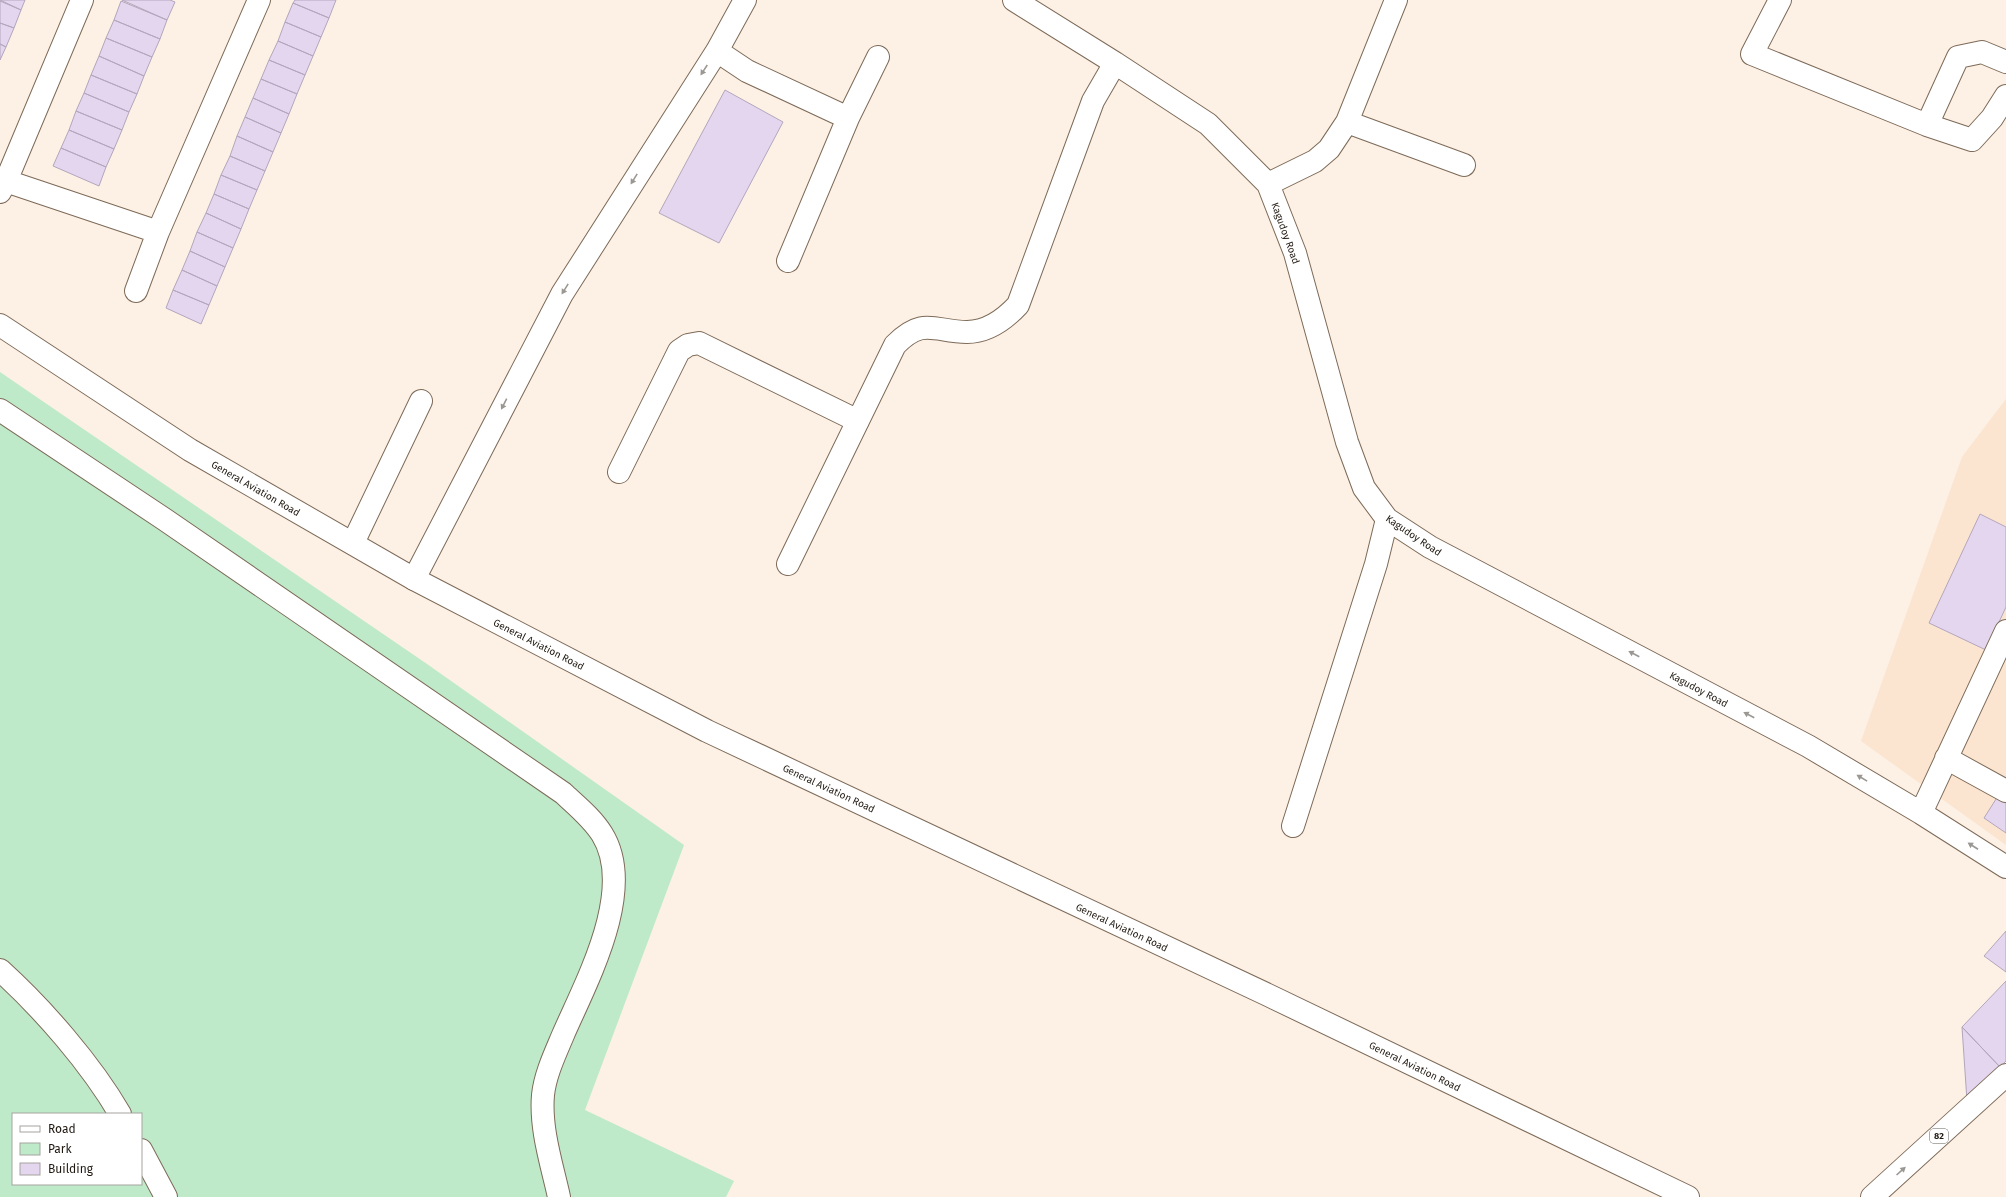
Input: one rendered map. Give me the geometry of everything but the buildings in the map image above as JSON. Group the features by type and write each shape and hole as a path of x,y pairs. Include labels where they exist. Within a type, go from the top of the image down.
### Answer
{"street":[{"path":"82,0 2,184 158,232"},
{"path":"136,290 158,232 259,0"},
{"path":"414,579 562,294 716,51 745,0"},
{"name":"Kagudoy Road","path":"1014,0 1115,63 1208,124 1268,184 1295,253 1347,442 1364,488 1387,519 1430,547 1808,746 1921,813 2006,867"},
{"path":"1268,184 1316,161 1329,149 1347,122 1396,0"},
{"path":"1780,0 1752,54 1927,125 1972,140 1992,118 2006,96"},
{"path":"716,51 747,71 848,118"},
{"path":"1927,125 1958,57 1982,52 2006,62"},
{"path":"788,261 848,118 878,57"},
{"path":"788,564 895,345 901,339 918,329 929,326 967,332 982,330 1008,315 1018,305 1093,101 1115,63"},
{"path":"1347,122 1464,166"},
{"name":"General Aviation Road","path":"0,325 190,450 414,579 708,731 1268,995 1688,1197"},
{"path":"619,472 679,351 688,345 699,343 858,421"},
{"path":"353,544 421,401"},
{"path":"0,410 164,519 563,793 587,815 603,835 614,862 614,894 600,947 550,1067 543,1095 544,1126 559,1197"},
{"path":"1293,826 1376,564 1387,519"},
{"path":"1921,813 2006,631"},
{"path":"1946,758 2006,791"},
{"path":"0,970 18,986 72,1047 119,1113"},
{"name":"82","path":"1872,1197 2006,1075"},
{"path":"142,1152 166,1197"}],"shaded area":[{"path":"2006,399 2006,845 1861,741 1962,457"}],"green space":[{"path":"0,372 427,664 684,845 585,1110 734,1181 726,1197 0,1197"}]}
